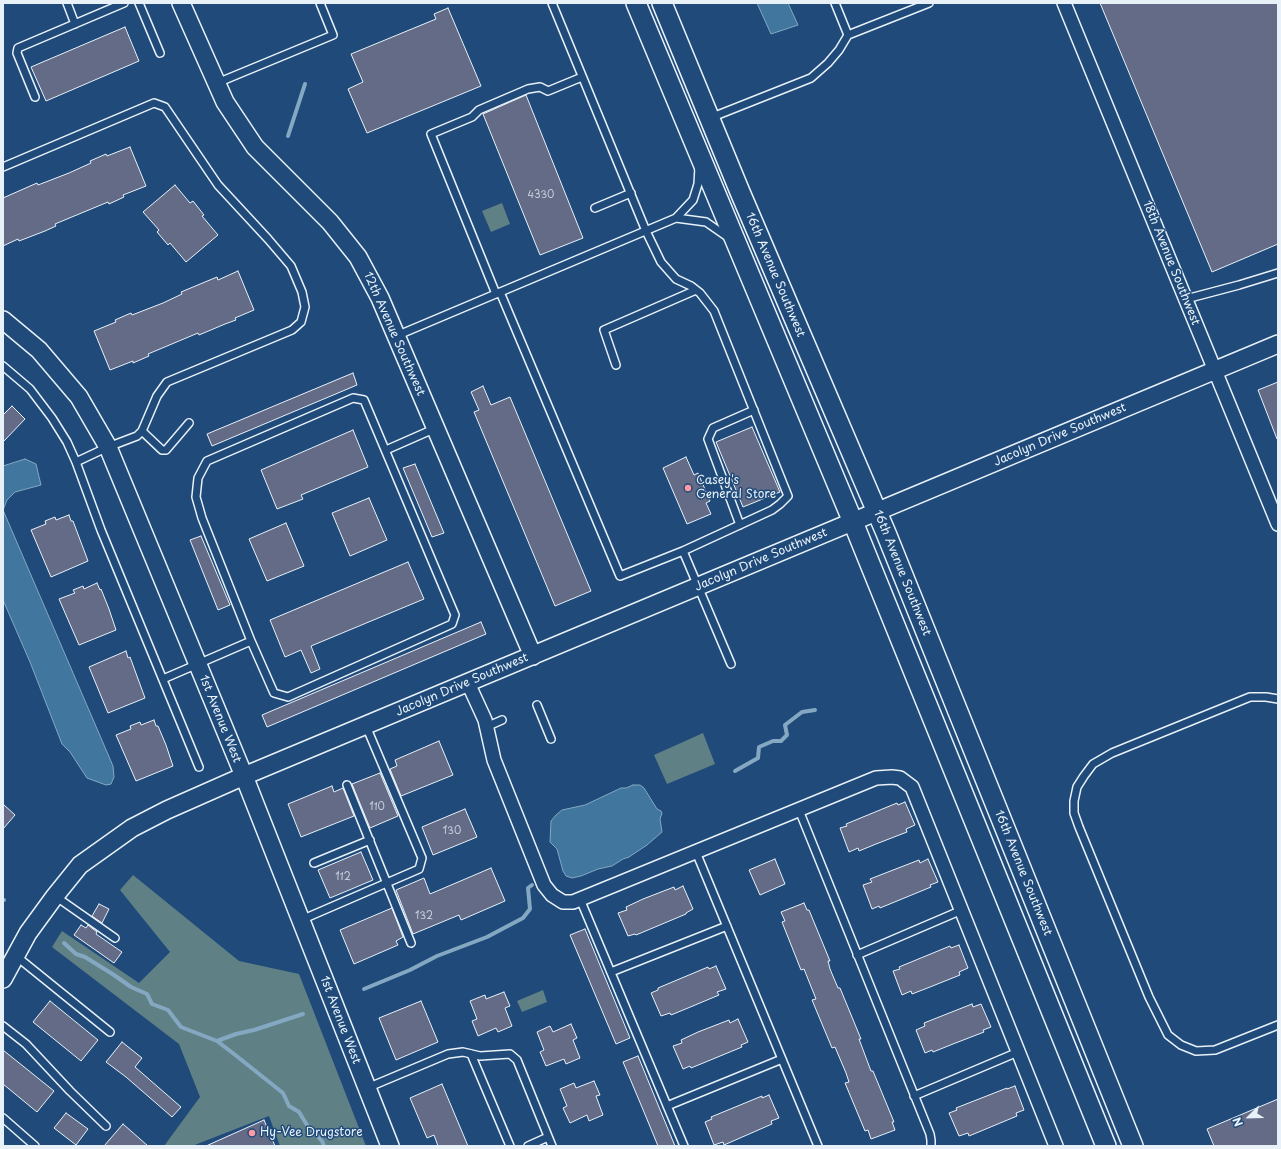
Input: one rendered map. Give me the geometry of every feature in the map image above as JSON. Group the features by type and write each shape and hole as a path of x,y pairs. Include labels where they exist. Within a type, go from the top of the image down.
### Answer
{"main road":[{"name":"16th Avenue Southwest","path":"636,3 853,522 1106,1146"},
{"name":"16th Avenue Southwest","path":"662,3 777,280 877,512 1133,1146"},
{"path":"714,190 722,191 728,198 758,267 766,275 777,280"}],"street":[{"name":"12th Avenue Southwest","path":"181,3 225,102 255,146 330,222 358,257 380,298 533,656"},
{"name":"18th Avenue Southwest","path":"1064,3 1278,524"},
{"name":"1st Avenue West","path":"3,320 39,350 79,397 108,447 244,776 390,1146"},
{"name":"Jacolyn Drive Southwest","path":"3,979 28,933 54,896 80,865 132,828 167,810 244,776 1278,344"},
{"path":"468,683 486,727 494,760 544,885 552,895 563,902 573,902 876,778 900,778 912,787 1056,1146"}],"lane":[{"path":"67,3 76,24"},
{"path":"35,97 17,54 18,48 124,3"},
{"path":"139,3 160,53"},
{"path":"217,83 334,36 320,3"},
{"path":"552,3 646,231 661,262 676,279 696,290 714,311 788,496 772,510 683,551 620,576 498,293 432,134 472,117 479,110 528,89 540,87 548,91 582,77"},
{"path":"835,3 848,35"},
{"path":"709,118 811,78 840,50 848,35 929,3"},
{"path":"3,167 154,103 165,107 218,185 291,266 302,292 305,307 301,322 292,330 167,382 156,396 142,431 137,436 108,447 76,462"},
{"path":"396,336 676,218 693,200 698,184 700,156"},
{"path":"595,208 631,193"},
{"path":"676,218 706,222 737,244"},
{"path":"1186,299 1278,273"},
{"path":"616,365 604,330 696,290"},
{"path":"3,366 30,389 52,418 67,442 199,767"},
{"path":"353,398 364,400 455,615 452,624 288,697 274,693 251,641 202,518 196,497 198,478 207,461 353,398"},
{"path":"740,525 708,439 713,428 754,410"},
{"path":"142,431 162,450 166,450 189,423"},
{"path":"386,450 436,428"},
{"path":"683,551 731,664"},
{"path":"163,679 251,641"},
{"path":"1278,699 1250,697 1112,754 1093,764 1077,787 1074,801 1074,813 1149,997 1168,1035 1181,1045 1196,1051 1215,1050 1278,1025"},
{"path":"537,705 551,739"},
{"path":"486,727 502,720"},
{"path":"301,921 419,869 422,858 366,726"},
{"path":"347,785 388,883 411,943"},
{"path":"799,810 930,1134 931,1146"},
{"path":"314,863 370,840"},
{"path":"696,852 818,1146"},
{"path":"54,896 116,938"},
{"path":"580,899 684,1146"},
{"path":"857,955 962,910"},
{"path":"611,972 727,926"},
{"path":"15,956 110,1032"},
{"path":"3,1026 26,1044 70,1091 106,1126"},
{"path":"366,1088 448,1054 463,1052 480,1056 510,1054 516,1060 552,1146"},
{"path":"914,1096 1018,1052"},
{"path":"471,1054 510,1146"},
{"path":"667,1106 782,1059"},
{"path":"3,1118 35,1146"},
{"path":"528,1146 548,1137"}],"green space":[{"path":"502,203 510,224 491,232 482,211"},
{"path":"703,733 715,764 667,784 654,755"},
{"path":"133,875 239,961 299,974 366,1146 280,1146 269,1116 192,1146 164,1146 200,1097 179,1044 52,947 62,931 139,983 170,952 120,890"},
{"path":"543,990 547,1002 522,1012 517,1001"}],"water":[{"path":"757,3 788,3 798,25 771,34"},
{"path":"25,459 36,464 41,485 15,492 7,500 3,510 3,466"},
{"path":"3,510 113,766 114,777 111,784 106,785 87,778 70,752 62,744 30,662 3,600"},
{"path":"633,785 640,785 644,788 657,809 661,811 662,813 660,819 662,832 647,845 612,866 572,878 566,876 563,871 557,849 550,842 551,821 562,810 585,805 621,788 626,788"}],"building":[{"path":"1100,3 1278,3 1278,244 1212,272"},
{"path":"448,8 481,86 367,133 348,89 363,82 351,54 436,19 434,14"},
{"path":"125,27 139,61 46,101 31,67"},
{"path":"526,95 583,238 540,255 483,114"},
{"path":"130,147 146,186 123,195 124,197 109,204 108,202 55,224 56,226 45,231 19,241 18,239 3,246 3,198 37,183 38,185 69,173 106,154 107,156"},
{"path":"175,185 190,203 193,201 204,215 202,216 218,235 186,262 170,243 168,245 157,232 159,230 143,212"},
{"path":"238,271 254,310 235,318 236,320 199,335 198,333 148,354 149,356 133,363 133,361 110,370 94,331 116,322 115,320 131,313 132,315 163,303 182,294 181,292 217,277 218,280"},
{"path":"353,373 357,385 212,446 207,434"},
{"path":"1278,382 1278,438 1277,439 1258,390"},
{"path":"483,386 491,405 510,397 591,591 555,606 474,412 479,410 471,392"},
{"path":"12,406 25,419 3,442 3,415"},
{"path":"752,427 780,492 743,507 716,442"},
{"path":"353,430 368,467 301,495 303,499 277,509 261,470"},
{"name":"Casey's General Store","path":"686,457 694,475 698,473 710,501 706,503 711,514 687,524 663,468"},
{"path":"415,464 444,533 432,537 403,468"},
{"path":"369,498 387,540 350,556 332,513"},
{"path":"69,515 71,521 73,521 88,561 51,577 31,530 46,524 45,521 55,517 56,520"},
{"path":"286,523 304,566 267,581 249,539"},
{"path":"201,536 230,605 218,610 190,540"},
{"path":"408,562 424,599 311,646 320,669 311,673 301,650 285,657 270,620"},
{"path":"97,583 100,590 101,589 116,630 79,645 59,599 75,593 73,590 83,586 84,589"},
{"path":"481,622 486,634 267,727 262,715"},
{"path":"126,651 128,658 130,657 145,698 108,713 89,667"},
{"path":"154,720 166,745 173,766 136,781 116,735 131,729 130,726 140,722 141,725"},
{"path":"439,741 453,775 401,796 390,769 397,766 395,760"},
{"path":"380,773 398,816 370,828 352,784"},
{"path":"332,786 334,792 343,788 354,816 301,837 288,804"},
{"path":"905,802 915,825 906,829 907,832 859,851 858,848 849,852 840,828 847,826 846,824 897,803 898,805"},
{"path":"3,804 15,815 3,829"},
{"path":"465,809 477,837 433,855 422,827"},
{"path":"361,852 373,880 330,898 318,870"},
{"path":"775,859 785,884 760,895 749,870"},
{"path":"928,859 938,882 930,885 931,887 880,908 879,906 872,909 863,885 872,882 870,879 919,860 920,863"},
{"path":"491,868 505,901 461,920 459,915 413,934 396,890 424,878 430,894"},
{"path":"683,886 693,909 686,914 636,935 628,936 618,913 627,910 626,907 643,899 674,887 675,890"},
{"path":"804,903 807,910 809,910 830,961 828,961 830,969 838,988 840,988 861,1039 859,1039 871,1071 873,1071 894,1122 892,1122 895,1130 871,1139 868,1130 865,1131 845,1083 849,1082 846,1073 835,1047 832,1048 812,1000 816,999 804,969 801,970 782,922 785,921 781,912"},
{"path":"99,904 109,909 102,923 92,916"},
{"path":"392,908 403,937 396,941 398,945 354,964 340,930"},
{"path":"81,925 86,928 88,925 97,932 96,934 122,952 114,963 74,935"},
{"path":"585,929 630,1038 616,1044 570,935"},
{"path":"959,945 968,968 959,972 960,975 912,994 911,991 902,995 893,971 900,969 899,967 950,946 951,948"},
{"path":"716,966 726,989 717,992 719,995 688,1008 671,1015 670,1013 661,1016 651,993 658,990 658,988 708,967 709,969"},
{"path":"504,992 510,1006 505,1008 512,1026 498,1032 496,1028 478,1036 472,1021 477,1019 470,1001 485,995 486,999"},
{"path":"50,1001 98,1040 81,1061 33,1022"},
{"path":"421,1001 438,1042 396,1060 379,1018"},
{"path":"972,1004 973,1007 981,1004 991,1027 983,1030 984,1032 933,1052 932,1050 925,1053 916,1030 925,1026 924,1023"},
{"path":"738,1019 748,1042 741,1045 742,1047 691,1068 690,1066 683,1069 673,1046 682,1043 681,1040 698,1032 729,1020 730,1023"},
{"path":"571,1024 577,1038 573,1040 580,1058 566,1064 564,1059 546,1066 540,1052 544,1050 537,1032 550,1026 553,1032"},
{"path":"122,1042 142,1058 135,1067 181,1107 172,1117 126,1077 106,1062"},
{"path":"3,1050 54,1091 37,1112 3,1084"},
{"path":"638,1056 675,1146 658,1146 623,1062"},
{"path":"594,1081 600,1095 596,1096 603,1115 589,1121 587,1115 570,1123 563,1108 567,1106 560,1089 574,1083 576,1088"},
{"path":"442,1084 468,1146 438,1146 434,1135 427,1138 410,1098"},
{"path":"1015,1086 1024,1110 1016,1113 1017,1116 969,1136 968,1133 959,1136 949,1113 957,1110 956,1108"},
{"path":"769,1095 779,1118 771,1121 772,1124 724,1145 723,1142 714,1145 705,1122 712,1119 711,1117 762,1096 762,1098"},
{"path":"1278,1099 1278,1146 1214,1146 1207,1129"},
{"path":"66,1113 88,1129 76,1145 54,1128"},
{"name":"Hy-Vee Drugstore","path":"264,1120 275,1146 206,1146"},
{"path":"123,1124 148,1146 104,1146"}],"waterway":[{"path":"288,136 305,84"},
{"path":"735,771 758,758 759,747 773,741 781,741 787,735 785,725 802,712 815,710"},
{"path":"364,989 410,970 437,956 487,937 523,918 530,909 528,888 532,885"},
{"path":"64,943 76,954 85,957 131,987 147,994 152,1004 168,1010 181,1027 217,1041 234,1054 283,1093 289,1106 299,1112 307,1125 322,1141 324,1146"},
{"path":"217,1041 303,1014"}],"place":[{"name":"Casey's General Store","path":"688,488"},
{"name":"Hy-Vee Drugstore","path":"252,1133"}]}
